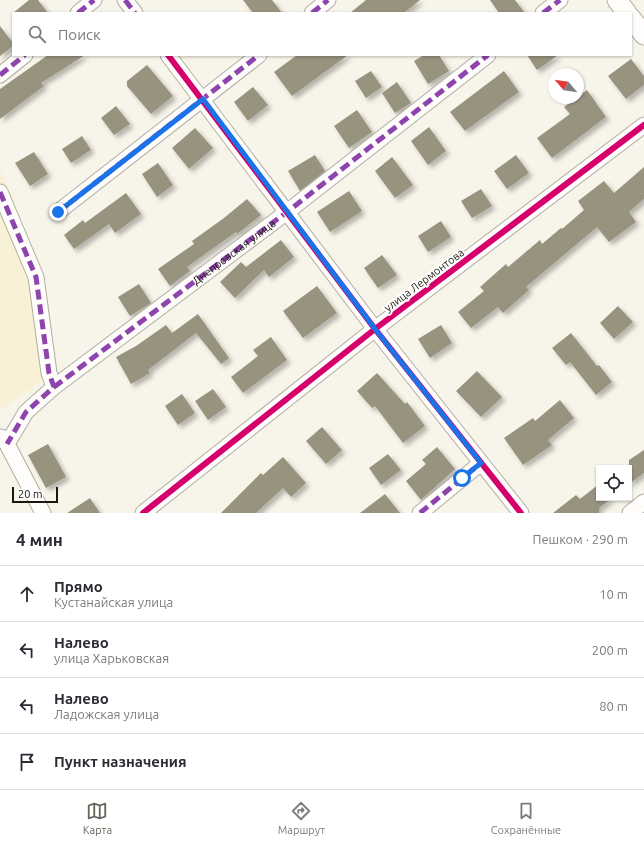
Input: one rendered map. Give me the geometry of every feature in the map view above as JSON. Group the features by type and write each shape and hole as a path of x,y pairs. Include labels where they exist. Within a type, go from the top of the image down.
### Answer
{"street":[{"path":"79,12 94,0"},
{"path":"125,0 134,12"},
{"path":"313,12 328,0"},
{"path":"544,12 560,0"},
{"path":"617,0 626,12"},
{"path":"632,19 644,35"},
{"path":"0,75 24,56"},
{"path":"169,56 203,99 286,212 375,329 521,513"},
{"path":"58,212 258,56"},
{"name":"Днепровская улица","path":"3,440 26,412 54,387 286,212 487,56"},
{"name":"улица Лермонтова","path":"143,513 375,329 644,125"},
{"path":"0,192 36,277 49,373 54,387"},
{"path":"3,440 43,513"},
{"path":"420,513 481,463"},
{"path":"630,513 644,502"}],"shaded area":[{"path":"0,170 11,194 39,279 48,328 43,380 0,410"}],"building":[{"path":"29,0 38,0 47,12 14,12"},
{"path":"243,0 272,0 281,12 252,12"},
{"path":"366,0 420,0 405,12 351,12"},
{"path":"490,0 515,0 524,12 498,12"},
{"path":"0,26 12,42 12,47 0,56"},
{"path":"47,56 83,56 41,83 44,86 0,119 0,89"},
{"path":"296,56 347,56 292,96 274,72"},
{"path":"422,56 440,56 449,71 428,84 414,61"},
{"path":"528,56 557,56 537,70"},
{"path":"631,59 644,76 644,85 626,99 608,76"},
{"path":"147,65 173,96 151,114 127,86 127,81"},
{"path":"371,71 382,87 366,98 355,81"},
{"path":"504,71 519,92 465,131 450,112"},
{"path":"397,82 411,103 395,113 382,93"},
{"path":"253,87 268,105 248,121 234,102"},
{"path":"587,90 606,117 552,158 537,138 570,114 564,107 568,104 584,104 584,92"},
{"path":"116,106 130,124 114,135 101,118"},
{"path":"357,110 372,132 349,148 334,126"},
{"path":"429,127 446,151 428,165 411,141"},
{"path":"195,128 213,148 189,169 172,148"},
{"path":"82,136 91,150 71,163 62,149"},
{"path":"34,152 48,174 30,186 15,163"},
{"path":"315,155 325,171 300,191 288,171"},
{"path":"516,155 529,173 507,189 494,171"},
{"path":"392,157 413,185 395,198 375,171"},
{"path":"158,163 173,185 157,197 142,174"},
{"path":"644,167 644,199 629,212 636,222 609,242 597,227 526,287 529,290 503,313 498,307 471,328 458,312 484,291 480,287 506,264 508,267 540,240 542,244 561,228 562,229 584,210 578,201 604,181 614,193"},
{"path":"481,189 492,206 472,218 461,201"},
{"path":"349,191 362,211 330,232 317,212"},
{"path":"126,193 141,214 115,233 109,224 74,249 64,235 83,220 85,223"},
{"path":"247,199 261,215 237,234 236,232 187,267 190,271 170,286 158,269 194,244 192,241"},
{"path":"441,221 451,237 428,252 418,236"},
{"path":"281,240 294,257 269,277 264,270 235,298 220,282 241,262 246,267"},
{"path":"382,255 397,275 378,288 364,268"},
{"path":"139,284 151,303 130,316 118,297"},
{"path":"317,286 337,313 303,338 283,311"},
{"path":"618,306 633,322 614,339 600,323"},
{"path":"198,314 229,358 221,364 196,333 148,370 150,373 131,384 116,357 136,346 166,325 172,333"},
{"path":"441,325 452,343 430,358 418,339"},
{"path":"571,333 597,366 599,365 612,382 596,395 570,362 566,365 552,348"},
{"path":"271,337 287,360 243,393 231,377 258,356 253,350"},
{"path":"477,371 502,397 481,417 456,391"},
{"path":"377,373 405,404 407,402 425,426 403,443 375,406 372,408 357,391"},
{"path":"213,389 226,407 208,420 195,401"},
{"path":"182,394 195,413 178,425 165,406"},
{"path":"560,400 574,418 548,440 552,445 523,465 504,438 533,418 535,421"},
{"path":"322,427 342,450 326,464 306,441"},
{"path":"48,444 66,477 46,488 28,455"},
{"path":"437,447 455,469 421,500 406,481 426,464 422,460"},
{"path":"644,450 644,473 632,482 632,465 629,465 629,460"},
{"path":"388,454 401,470 381,485 369,468"},
{"path":"283,457 306,483 291,497 283,488 256,513 221,513 261,473 263,475"},
{"path":"596,486 596,501 608,501 599,508 599,513 553,513 576,495 580,499"},
{"path":"385,494 400,513 360,513"},
{"path":"90,498 100,513 67,513"}],"marked path":[{"path":"79,12 94,0"},
{"path":"125,0 134,12"},
{"path":"313,12 328,0"},
{"path":"544,12 560,0"},
{"path":"0,75 24,56"},
{"path":"58,212 258,56"},
{"path":"54,387 287,212 487,56"},
{"path":"0,192 36,277 49,373 54,387 26,412 7,444"},
{"path":"420,513 481,463"}],"cycle path":[{"path":"169,56 375,329 521,513"},
{"path":"143,513 375,329 644,125"}],"route":[{"path":"58,212 203,99 232,140 375,329 481,463 462,478"}]}
